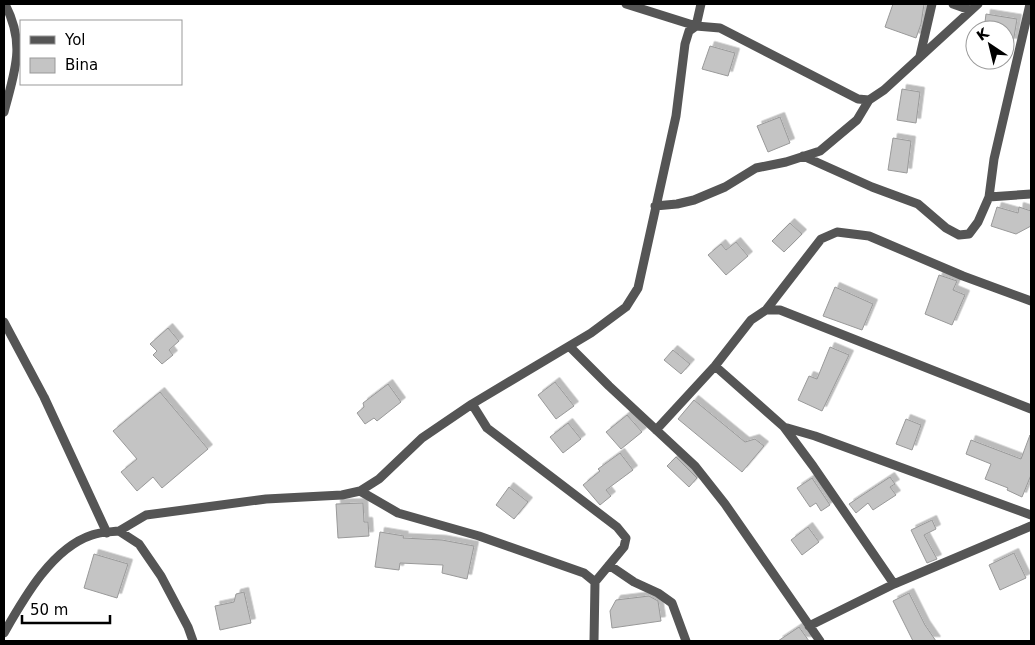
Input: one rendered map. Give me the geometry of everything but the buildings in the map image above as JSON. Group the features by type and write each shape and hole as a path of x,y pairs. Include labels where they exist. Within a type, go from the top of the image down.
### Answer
{"street":[{"path":"4,4 12,18 15,30 18,62 4,112"},
{"path":"626,4 696,26 720,28 858,99 869,100"},
{"path":"4,632 43,572 67,549 92,535 119,531 146,515 266,499 342,495 360,491 379,479 422,438 472,404 591,334 626,307 638,288 676,116 685,44 689,31 696,26 701,4"},
{"path":"920,56 932,4"},
{"path":"953,4 970,10"},
{"path":"655,206 694,200 725,186 756,168 820,151 857,120 869,100 884,90 978,4"},
{"path":"803,156 872,187 918,204 946,228 959,235 969,234 978,222 989,197 994,159 1030,4"},
{"path":"989,197 1031,194"},
{"path":"656,430 715,366 750,320 766,310 820,239 837,232 869,236 963,276 1031,301"},
{"path":"766,310 780,310 1031,409"},
{"path":"4,322 44,397 107,533"},
{"path":"570,347 608,386 701,473 820,641"},
{"path":"715,366 784,427 894,584"},
{"path":"472,404 487,428 617,527 626,538 624,546 595,582 594,641"},
{"path":"784,427 815,436 1031,516"},
{"path":"360,491 398,513 479,536 566,566 584,573 595,582"},
{"path":"809,626 894,584 1031,526"},
{"path":"119,531 139,544 161,576 188,627 193,641"},
{"path":"609,565 634,582 658,593 672,603 686,641"}]}
